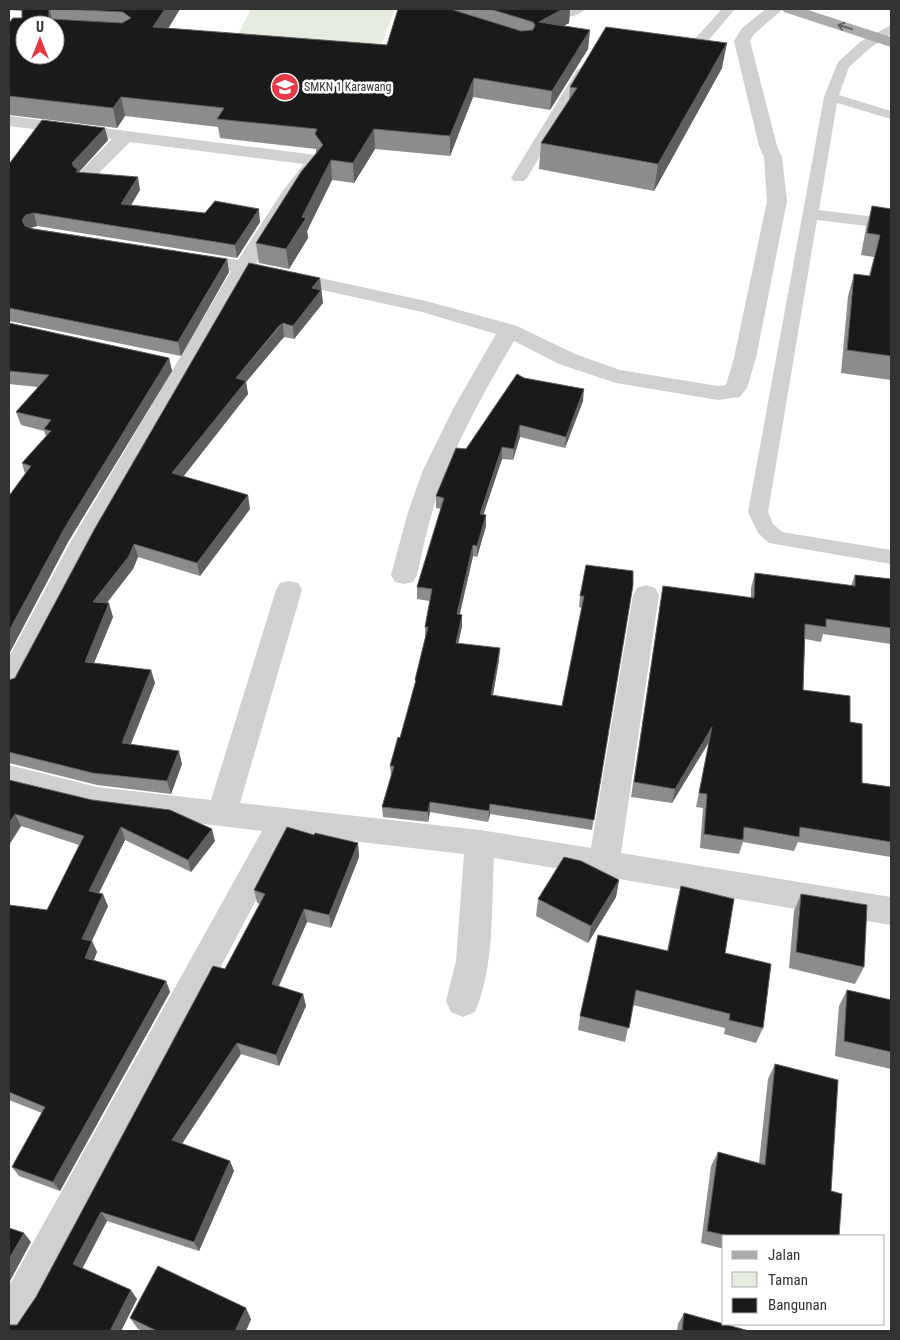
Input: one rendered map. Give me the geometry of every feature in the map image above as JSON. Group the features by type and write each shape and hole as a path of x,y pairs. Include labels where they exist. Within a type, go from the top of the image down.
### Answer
{"main road":[{"path":"790,9 883,37"},
{"path":"831,9 883,37"}],"street":[{"path":"175,256 244,267 426,307 509,331 568,359 616,376 718,393 732,392 736,388 745,358 777,201 773,157 768,146 742,40 751,28 772,11"},
{"path":"9,121 127,134 310,159 313,161 313,165 293,189 244,267 179,364 9,682"},
{"path":"86,175 127,134"},
{"path":"404,575 427,492 446,446 475,388 509,331"},
{"path":"222,814 290,590"},
{"path":"604,862 646,595"},
{"path":"9,777 98,799 480,843 891,911"},
{"path":"9,1320 28,1291 284,820"},
{"path":"463,1001 472,961 480,843"}],"lane":[{"path":"542,9 570,13 579,9"},
{"path":"656,46 684,49 697,46 729,9"},
{"path":"883,37 843,65 831,97 758,512 765,528 776,538 891,557"},
{"path":"519,178 593,55"},
{"path":"831,97 891,114"},
{"path":"810,214 891,224"}],"green space":[{"path":"251,9 395,9 379,52 233,44"}],"building":[{"name":"SMKN 1 Karawang","path":"22,9 49,9 49,15 22,15"},
{"name":"SMKN 1 Karawang","path":"62,9 165,9 153,27 387,45 398,9 450,9 521,31 533,30 535,25 533,22 490,9 563,9 539,22 590,30 552,91 474,78 450,136 374,129 353,163 331,160 302,217 306,218 286,249 256,243 301,172 323,145 315,134 317,129 217,119 224,108 121,97 113,108 9,96 9,23 15,18 15,65 65,65 65,20 122,23 131,18 123,12"},
{"path":"606,27 727,43 658,164 541,143 577,88 570,87"},
{"path":"42,120 105,128 72,163 78,169 76,172 138,177 121,204 205,213 215,201 259,209 235,245 34,213 26,215 22,220 25,226 33,229 227,259 178,342 9,308 9,164"},
{"path":"872,206 891,209 891,356 847,350 854,274 870,276 880,235 867,233"},
{"path":"249,263 320,278 312,288 321,290 293,326 283,323 279,326 236,378 246,381 172,473 248,495 197,563 134,544 129,556 93,602 109,603 85,662 151,670 122,743 179,751 167,781 93,773 9,752 9,680 15,678 94,530"},
{"path":"9,323 169,358 64,529 9,631 9,496 31,466 22,463 51,431 44,429 51,420 16,412 49,375 9,371"},
{"path":"517,374 524,378 584,389 566,437 520,425 514,449 502,447 480,514 486,515 477,546 473,545 457,614 462,615 456,643 500,648 491,695 562,706 584,596 580,596 586,565 633,571 633,585 594,820 490,804 489,811 430,802 428,812 382,807 394,766 390,766 416,680 428,627 425,627 432,589 417,587 444,498 436,496 456,448 466,449"},
{"path":"755,573 855,586 855,575 891,579 891,628 826,619 826,627 805,624 803,690 850,696 850,722 862,724 862,783 891,787 891,842 800,827 799,837 744,827 743,840 704,834 707,794 699,793 712,727 675,789 634,782 663,586 754,598"},
{"path":"9,780 92,800 170,810 212,829 188,860 121,827 89,891 103,894 82,939 92,941 85,958 166,981 53,1182 12,1167 45,1107 9,1092 9,905 47,910 84,836 15,814 9,823"},
{"path":"287,827 314,835 315,833 358,843 329,915 304,909 272,984 303,994 276,1055 237,1043 172,1140 230,1161 194,1242 101,1212 73,1264 131,1290 110,1331 9,1331 9,1325 17,1325 36,1297 213,966 225,969 265,894 254,890"},
{"path":"564,857 581,861 619,880 591,926 538,899"},
{"path":"681,886 734,899 725,953 771,964 763,1028 729,1020 730,1014 636,990 629,1028 580,1016 598,935 668,951"},
{"path":"801,894 867,905 864,967 796,952"},
{"path":"847,990 891,1000 891,1052 844,1041"},
{"path":"775,1064 838,1080 831,1191 842,1194 839,1235 725,1235 707,1231 718,1152 765,1165"},
{"path":"9,1228 24,1233 9,1259"},
{"path":"158,1266 246,1308 235,1331 157,1331 130,1318"},
{"path":"684,1313 749,1331 682,1331"}],"place":[{"name":"SMKN 1 Karawang","path":"285,87"}]}
